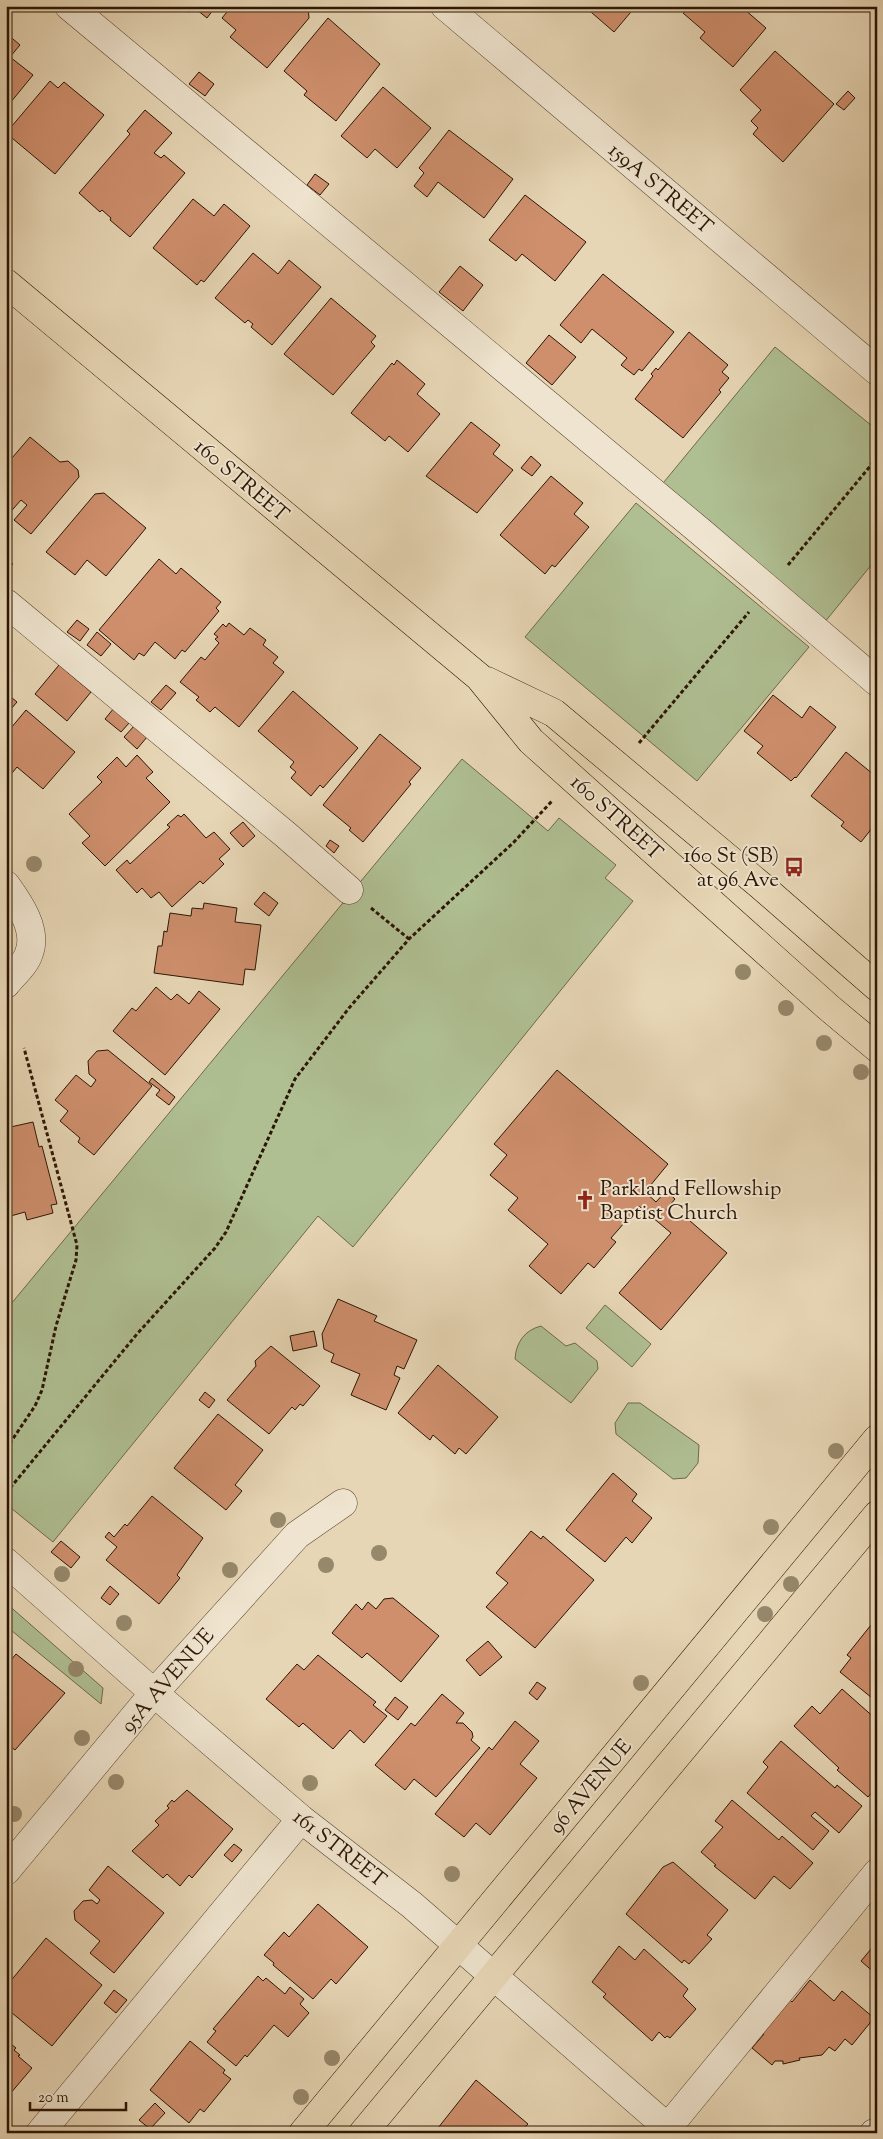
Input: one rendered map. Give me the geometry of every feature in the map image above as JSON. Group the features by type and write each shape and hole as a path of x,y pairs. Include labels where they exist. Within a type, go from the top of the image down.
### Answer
{"main road":[{"name":"160 STREET","path":"6,283 479,677 531,741 828,1008 877,1048"},
{"name":"160 STREET","path":"479,677 554,713 760,885 877,987"},
{"name":"96 AVENUE","path":"303,2133 877,1439"},
{"path":"363,2133 877,1515"}],"street":[{"path":"69,6 701,532 877,682"},
{"name":"159A STREET","path":"445,6 877,371"},
{"path":"6,603 286,835 349,890"},
{"path":"6,885 30,928 32,941 29,955 6,984"},
{"name":"95A AVENUE","path":"6,1871 154,1693 297,1535 343,1503"},
{"name":"161 STREET","path":"6,1562 154,1693 301,1819 412,1905 671,2129"},
{"path":"40,2133 301,1819"},
{"path":"671,2129 877,1873"}],"path":[{"path":"785,568 877,458"},
{"path":"637,745 753,607"},
{"path":"6,1493 137,1334 215,1248 235,1214 295,1080 349,1008 409,939 513,843 556,796"},
{"path":"349,890 409,939"},
{"path":"6,1449 35,1406 42,1390 56,1326 76,1260 77,1245 24,1048"}],"green space":[{"path":"775,347 877,430 877,558 824,623 659,488"},
{"path":"636,503 809,647 697,781 525,637"},
{"path":"462,759 548,831 559,818 616,865 605,878 633,901 353,1247 318,1216 53,1542 6,1504 6,1310"},
{"path":"605,1305 651,1344 632,1367 586,1328"},
{"path":"541,1326 566,1346 575,1343 597,1361 598,1369 571,1403 515,1359 517,1347 522,1338 530,1330"},
{"path":"628,1403 640,1403 699,1445 698,1463 686,1478 673,1479 616,1434 615,1423"},
{"path":"6,1603 103,1688 101,1704 6,1626"}],"building":[{"path":"181,6 216,6 207,18 197,10 188,12"},
{"path":"232,6 308,6 309,18 267,68 230,37 236,30 222,18"},
{"path":"584,6 636,6 614,32"},
{"path":"681,6 746,6 744,9 766,28 733,67 700,38 705,32 683,13 686,11"},
{"path":"328,18 380,64 336,121 304,95 307,91 284,71"},
{"path":"6,33 20,45 10,57 33,75 6,108"},
{"path":"775,51 834,104 783,162 753,134 758,128 751,121 761,110 740,90"},
{"path":"199,72 214,84 205,96 189,84"},
{"path":"50,81 58,88 64,82 104,115 55,174 6,133"},
{"path":"383,87 431,128 397,168 375,149 367,158 341,136"},
{"path":"848,91 855,98 844,110 836,104"},
{"path":"145,110 172,133 154,153 161,158 164,155 185,173 130,237 110,220 111,218 102,210 100,212 79,193 130,134 127,131"},
{"path":"449,130 513,179 484,218 438,182 427,197 414,186 424,173 419,168"},
{"path":"315,174 329,184 320,195 307,185"},
{"path":"525,195 586,242 555,281 522,254 516,261 489,240"},
{"path":"193,199 214,216 224,204 250,226 204,282 201,280 197,285 153,248"},
{"path":"253,253 278,274 289,260 321,287 272,345 251,327 253,324 248,320 245,323 215,298"},
{"path":"460,266 483,285 463,311 439,292"},
{"path":"603,274 674,332 642,371 639,369 634,375 621,365 627,358 592,329 581,343 560,325"},
{"path":"331,298 376,336 371,342 375,346 333,395 284,354"},
{"path":"689,332 728,365 722,372 729,378 719,390 721,392 683,438 635,399 653,376 651,374 656,368 658,370"},
{"path":"549,335 576,357 552,385 526,363"},
{"path":"397,360 425,384 417,394 440,414 408,452 389,436 385,441 351,413 392,363 394,365"},
{"path":"471,422 500,445 493,454 513,470 477,513 426,476"},
{"path":"30,437 60,462 68,461 78,470 79,477 31,534 14,520 27,505 21,500 6,517 6,465"},
{"path":"531,456 541,465 532,476 521,468"},
{"path":"551,476 583,503 574,514 589,527 555,567 552,565 545,574 500,535"},
{"path":"104,493 146,528 106,576 87,560 75,575 46,552 95,494"},
{"path":"6,558 13,564 6,572"},
{"path":"159,559 176,574 181,568 221,602 216,608 219,611 185,652 182,650 175,659 155,642 144,656 139,653 134,660 99,630"},
{"path":"77,620 89,629 80,641 67,632"},
{"path":"229,623 244,635 250,628 266,640 263,645 278,657 273,663 284,672 239,727 215,707 210,712 196,700 199,697 180,682 201,657 205,660 219,643 215,639 218,637 214,634 223,624 226,627"},
{"path":"97,632 111,644 101,656 87,645"},
{"path":"59,665 91,692 67,721 35,694"},
{"path":"166,685 176,693 161,710 151,702"},
{"path":"293,691 358,748 323,788 320,785 311,796 291,778 296,772 290,767 294,762 258,731"},
{"path":"6,693 17,702 6,715"},
{"path":"773,695 802,718 810,706 836,727 796,778 791,781 757,753 763,746 744,731"},
{"path":"114,708 130,722 121,732 105,719"},
{"path":"26,710 75,752 43,789 17,767 8,778 6,777 6,734"},
{"path":"135,725 147,737 137,749 124,737"},
{"path":"380,734 421,768 409,782 411,784 363,842 349,830 351,828 323,805"},
{"path":"846,752 873,774 877,770 877,822 861,842 841,826 844,822 811,796"},
{"path":"137,755 153,772 146,778 170,802 105,866 82,843 90,836 69,814 102,782 97,777 117,757 126,767"},
{"path":"184,814 206,838 214,832 230,849 219,859 224,864 203,884 200,881 172,907 159,892 151,898 142,888 137,893 116,870 127,860 130,864 170,827 167,825 178,815 181,817"},
{"path":"243,822 255,836 243,847 230,833"},
{"path":"330,840 339,846 334,853 326,846"},
{"path":"877,843 877,853 872,849"},
{"path":"264,892 278,903 269,916 254,904"},
{"path":"204,903 237,908 235,922 261,925 255,970 245,969 243,985 154,973 158,946 162,946 164,931 167,932 170,913 191,916 192,908 203,909"},
{"path":"156,987 171,1000 177,994 189,1004 199,991 220,1009 165,1075 113,1031 132,1008 136,1011"},
{"path":"108,1050 152,1086 94,1155 78,1142 80,1138 60,1121 68,1111 55,1100 76,1075 91,1087 96,1080 89,1074 88,1061 97,1051"},
{"name":"Parkland Fellowship Baptist Church","path":"557,1070 668,1164 645,1192 656,1202 666,1191 675,1199 666,1210 679,1221 682,1214 727,1253 661,1330 619,1293 671,1233 639,1206 611,1238 616,1242 594,1268 588,1263 561,1294 529,1266 548,1244 508,1210 518,1198 490,1175 507,1155 494,1144"},
{"path":"152,1078 175,1097 169,1105 156,1095 160,1090 149,1082"},
{"path":"33,1122 39,1147 42,1146 57,1204 51,1205 53,1213 27,1220 25,1212 7,1217 6,1128"},
{"path":"338,1299 377,1316 374,1321 417,1340 404,1369 397,1366 394,1375 400,1378 386,1410 351,1395 360,1374 331,1362 334,1354 324,1349 322,1334"},
{"path":"314,1331 317,1346 293,1351 290,1336"},
{"path":"271,1346 320,1386 303,1406 300,1404 295,1410 292,1407 269,1434 227,1400 256,1366 255,1361"},
{"path":"438,1365 498,1417 466,1454 459,1448 455,1454 433,1435 430,1440 398,1413"},
{"path":"205,1392 215,1400 209,1408 199,1400"},
{"path":"218,1414 263,1450 235,1485 242,1491 226,1510 174,1468"},
{"path":"613,1473 637,1494 632,1501 652,1518 632,1543 626,1537 605,1562 566,1530"},
{"path":"152,1496 203,1538 177,1575 180,1578 159,1604 106,1560 117,1547 105,1537 109,1532 114,1537 125,1524 127,1526"},
{"path":"531,1531 541,1539 543,1536 594,1580 535,1648 486,1607 508,1583 496,1573"},
{"path":"61,1541 80,1557 71,1568 51,1552"},
{"path":"110,1586 119,1594 110,1605 101,1598"},
{"path":"393,1598 439,1636 401,1682 367,1653 362,1658 332,1633 356,1604 362,1610 368,1602 376,1609 384,1599"},
{"path":"871,1625 877,1631 877,1702 840,1672 851,1658 847,1655"},
{"path":"488,1641 502,1657 480,1676 466,1660"},
{"path":"16,1654 65,1693 15,1750 6,1743 6,1666"},
{"path":"318,1655 376,1702 373,1705 387,1716 364,1743 350,1730 333,1749 303,1723 299,1727 266,1699 297,1664 304,1670"},
{"path":"537,1682 546,1688 537,1700 529,1693"},
{"path":"842,1689 877,1720 877,1787 868,1797 837,1770 839,1768 794,1726 812,1706 820,1714"},
{"path":"442,1694 464,1713 456,1723 463,1723 472,1732 473,1737 471,1740 480,1748 436,1797 414,1779 405,1790 375,1765 411,1723 415,1726"},
{"path":"395,1697 408,1707 398,1720 385,1710"},
{"path":"515,1721 539,1741 520,1764 537,1778 490,1835 476,1823 464,1837 435,1814 489,1747 492,1750"},
{"path":"781,1741 835,1788 837,1785 862,1806 839,1833 815,1812 811,1816 829,1831 813,1850 747,1793 768,1767 763,1762"},
{"path":"187,1790 233,1829 192,1878 189,1875 180,1886 167,1874 163,1878 132,1851 159,1825 155,1821 169,1808 167,1806 172,1800 174,1802"},
{"path":"732,1800 779,1840 782,1836 813,1863 790,1889 774,1876 755,1899 714,1866 716,1865 701,1852 723,1827 715,1821"},
{"path":"234,1844 242,1850 232,1862 224,1855"},
{"path":"673,1862 728,1910 707,1935 712,1939 689,1964 684,1960 682,1963 626,1914 663,1867"},
{"path":"108,1866 164,1913 114,1973 90,1953 100,1941 75,1920 74,1911 83,1901 92,1900 97,1904 100,1900 89,1890"},
{"path":"318,1904 368,1947 336,1984 331,1979 313,1999 264,1955 284,1932 289,1937"},
{"path":"877,1937 877,1975 861,1961 876,1943 874,1940"},
{"path":"46,1938 102,1985 52,2046 6,2008 6,1981 9,1983"},
{"path":"619,1946 635,1960 644,1949 688,1989 683,1996 696,2009 670,2038 667,2036 665,2038 659,2032 652,2041 603,1997 606,1994 592,1982"},
{"path":"258,1976 263,1981 266,1978 285,1994 290,1987 304,1999 300,2004 309,2013 288,2037 274,2025 247,2057 245,2055 236,2066 207,2042 216,2031 213,2029"},
{"path":"810,1980 834,2001 842,1991 874,2018 852,2045 845,2039 835,2051 829,2047 822,2055 799,2058 800,2060 783,2064 783,2061 775,2061 772,2065 752,2048 764,2034 761,2032 789,1999 792,2002"},
{"path":"114,1990 127,2000 116,2013 104,2003"},
{"path":"6,2040 16,2048 14,2050 20,2055 18,2056 32,2068 10,2094 6,2092"},
{"path":"190,2041 225,2070 223,2073 231,2079 204,2112 200,2109 189,2123 150,2090"},
{"path":"476,2080 528,2124 520,2133 434,2133"},
{"path":"155,2103 165,2113 150,2129 139,2120"}],"place":[{"name":"160 St (SB) at 96 Ave","path":"794,867"},
{"name":"Parkland Fellowship Baptist Church","path":"585,1200"}]}
